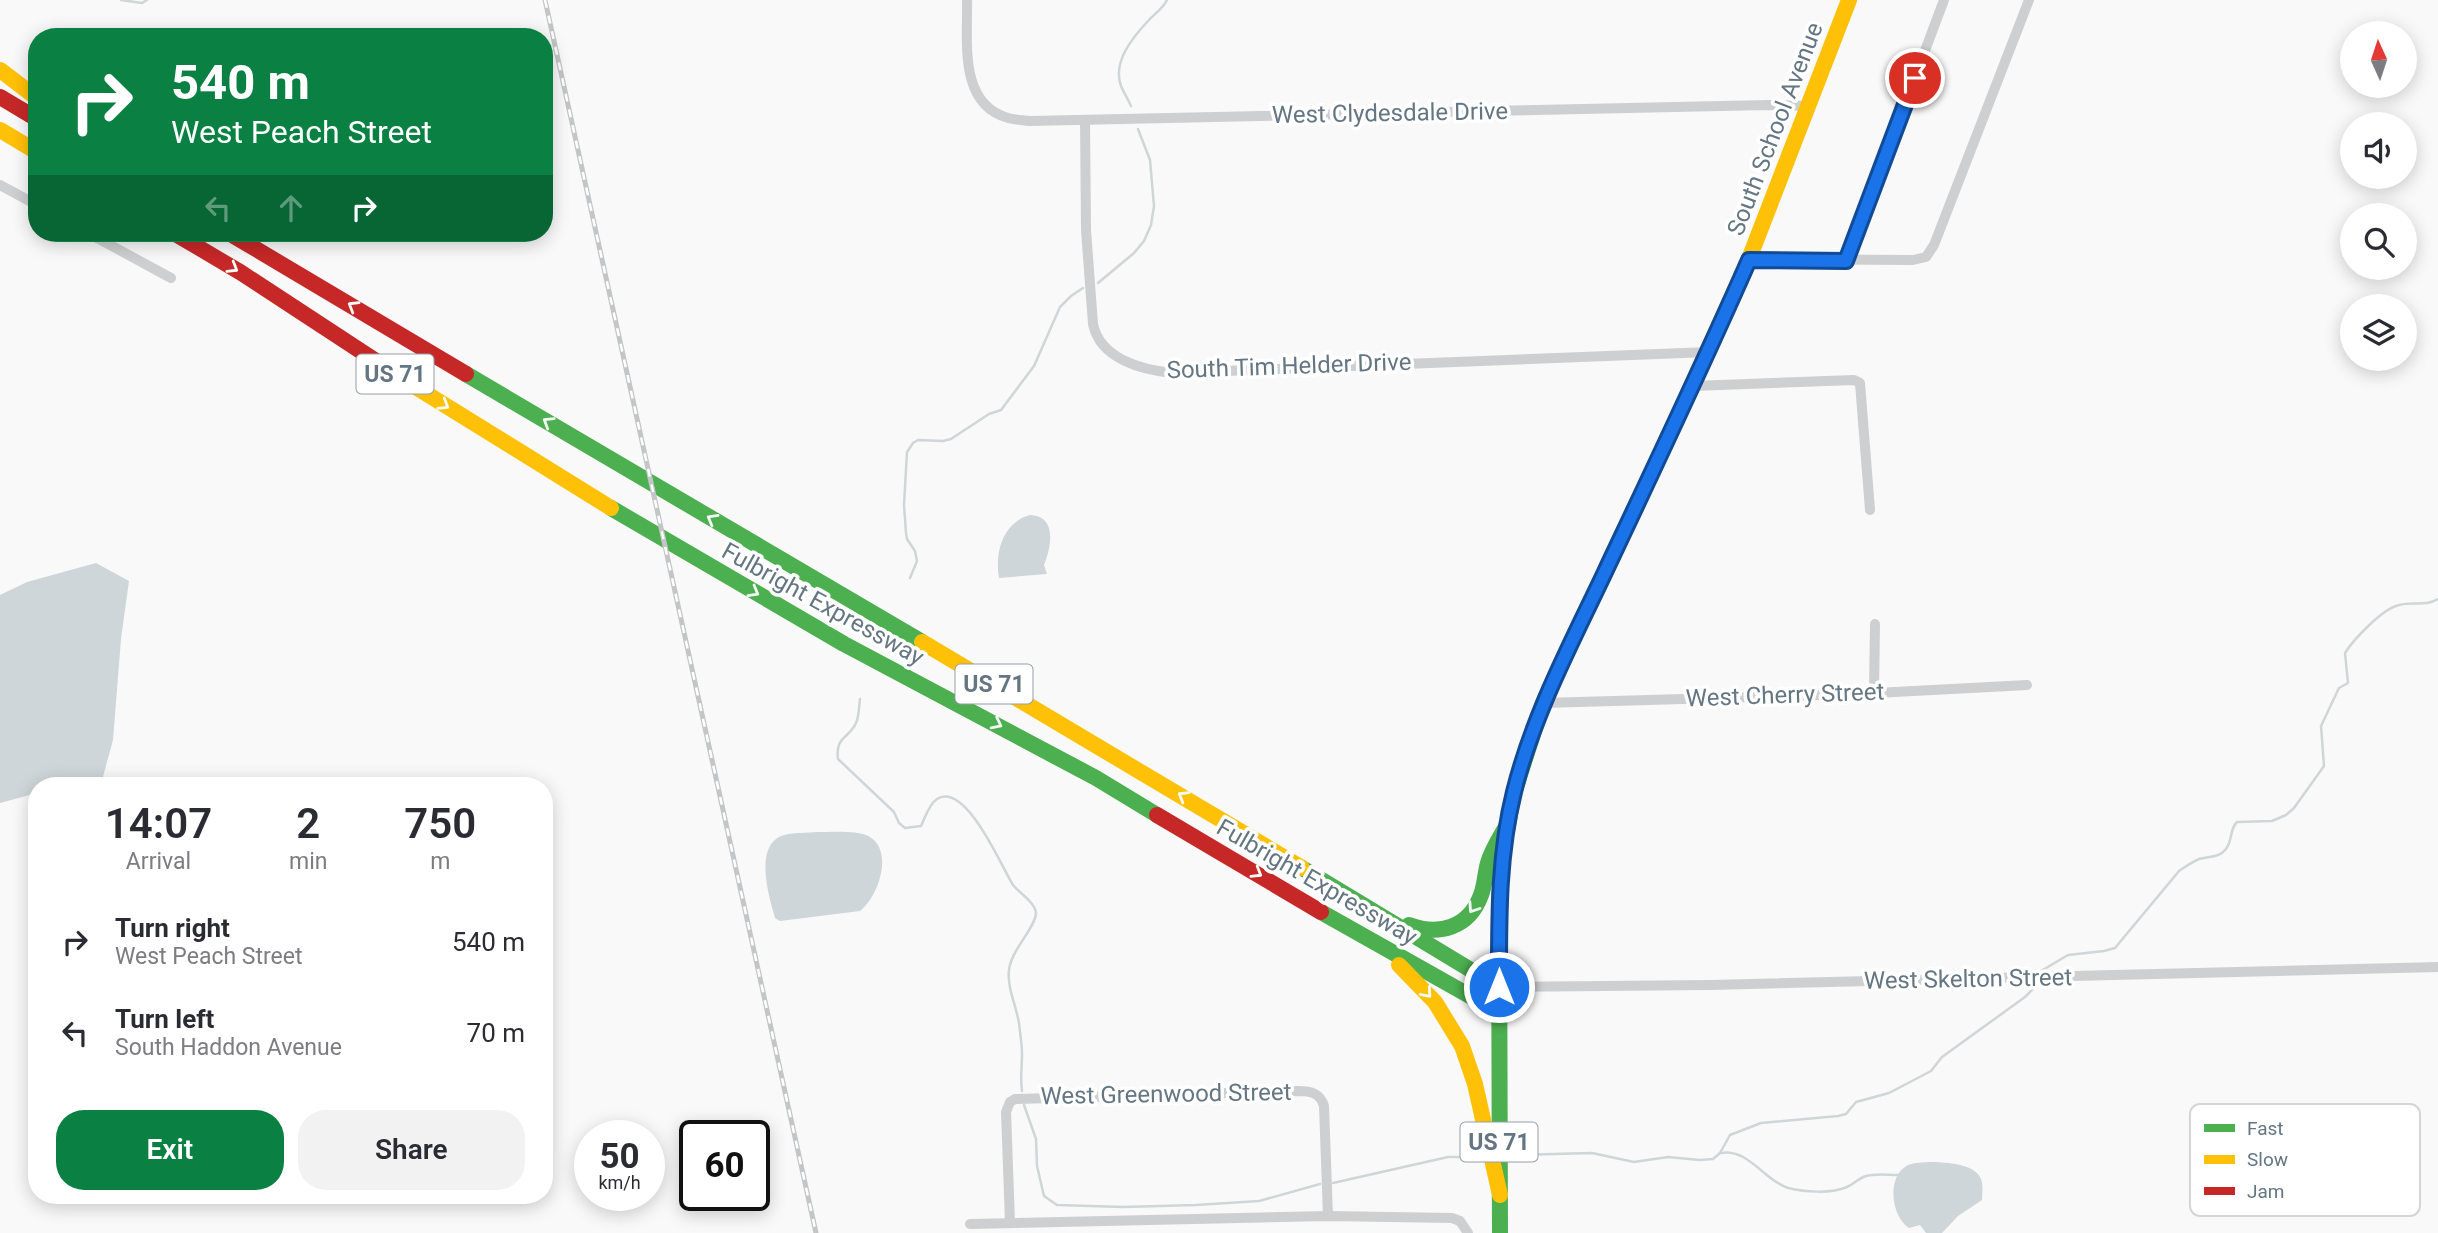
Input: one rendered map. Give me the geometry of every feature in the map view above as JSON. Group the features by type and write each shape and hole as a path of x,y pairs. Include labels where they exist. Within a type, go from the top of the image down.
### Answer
{"main road":[{"name":"South School Avenue","path":"1500,1233 1500,890 1508,823 1524,757 1543,703 1709,352 1749,260 1849,0"},
{"path":"0,70 28,91"},
{"path":"0,97 28,114"},
{"path":"0,130 28,147"},
{"name":"Fulbright Expressway","path":"189,242 240,272 393,373 618,512 844,644 1096,778 1356,933 1470,996 1483,999 1499,987"},
{"name":"Fulbright Expressway","path":"244,242 1304,868"},
{"path":"1304,868 1413,927 1425,931 1444,931 1466,919 1477,905 1492,854 1508,823"},
{"name":"US 71","path":"1304,868 1499,987"},
{"path":"1356,933 1412,976 1436,1004 1456,1034 1472,1074 1500,1195"}],"street":[{"name":"West Clydesdale Drive","path":"967,0 971,80 978,98 991,110 1008,118 1030,121 1810,106"},
{"path":"1846,261 1944,0"},
{"path":"1749,260 1913,260 1926,257 1934,245 2029,0"},
{"name":"South Tim Helder Drive","path":"1085,120 1086,230 1094,331 1106,348 1133,364 1173,373 1709,352"},
{"path":"0,185 28,200"},
{"path":"105,242 172,278"},
{"path":"1693,386 1854,380 1860,383 1863,391 1870,510"},
{"path":"1874,693 1875,624"},
{"name":"West Cherry Street","path":"1543,703 1874,693 2027,685"},
{"name":"West Skelton Street","path":"1499,987 1724,985 2438,967"},
{"name":"West Greenwood Street","path":"1010,1223 1006,1112 1010,1102 1020,1097 1308,1091 1322,1098 1324,1106 1328,1216"},
{"path":"970,1224 1328,1216 1452,1217 1460,1222 1468,1233"}],"shaded area":[{"path":"1030,515 1039,517 1049,527 1049,550 1044,565 1047,574 999,578 999,550 1006,532 1020,519"},
{"path":"96,563 129,581 121,639 113,740 103,777 28,777 28,795 0,803 0,595 27,582"},
{"path":"853,832 870,837 877,844 882,863 873,896 860,911 780,921 775,918 767,886 768,851 773,842 781,836"},
{"path":"1936,1162 1963,1166 1975,1171 1982,1182 1982,1200 1958,1216 1942,1233 1926,1233 1920,1225 1909,1228 1898,1215 1894,1187 1901,1170 1908,1165"}],"waterway":[{"path":"121,0 142,3 147,0"},
{"path":"1131,106 1119,77 1122,59 1136,35 1167,0"},
{"path":"1098,283 1134,253 1144,241 1151,225 1154,206 1150,160 1138,129"},
{"path":"910,578 917,561 906,533 904,505 907,452 918,440 951,439 989,414 1001,410 1034,366 1060,307 1083,288"},
{"path":"2041,971 2068,955 2115,948 2179,871 2199,859 2223,852 2237,822 2272,821 2294,808 2324,766 2321,726 2339,688 2348,683 2345,653 2369,625 2385,612 2404,604 2428,603 2438,599"},
{"path":"860,699 857,721 841,742 838,759 894,812 899,823 905,828 921,826 929,808 937,799 948,797 960,802 982,829 1013,885 1035,909 1035,919 1014,955 1009,970 1009,983 1019,1023 1022,1091"},
{"path":"1518,1155 1592,1153 1634,1162 1668,1157 1713,1159 1720,1153 1730,1135 1761,1123 1846,1114 1856,1102 1889,1093 1931,1071 1942,1057 2025,997 2038,984"},
{"path":"1024,1105 1036,1139 1037,1166 1044,1196 1057,1205 1123,1207 1259,1201 1320,1184"},
{"path":"1721,1153 1740,1155 1780,1184 1802,1191 1833,1191 1847,1187 1866,1176 1899,1175"},
{"path":"1333,1183 1448,1157 1473,1157"}],"railway":[{"path":"545,0 551,28"},
{"path":"553,36 816,1233"}],"traffic: fast":[{"path":"466,374 922,642"},
{"path":"1500,1233 1499,900 1504,846 1514,793 1543,703 1657,462"},
{"path":"611,508 844,644 1096,778 1157,815"},
{"path":"1409,925 1431,930 1442,929 1461,922 1469,915 1481,895 1492,853 1508,823"},
{"path":"1302,868 1499,987 1483,999 1470,996 1321,912"}],"traffic: slow":[{"path":"1657,462 1749,259 1849,0"},
{"path":"0,70 28,91"},
{"path":"0,130 28,147"},
{"path":"414,386 611,508"},
{"path":"922,642 1302,868"},
{"path":"1399,965 1435,1002 1462,1046 1475,1084 1500,1195"}],"traffic: jam":[{"path":"0,97 28,114"},
{"path":"189,242 240,272 414,386"},
{"path":"244,242 466,374"},
{"path":"1157,815 1321,912"}],"route":[{"path":"1499,987 1499,900 1504,846 1518,777 1543,703 1693,386 1749,260 1846,261 1915,78"}]}
